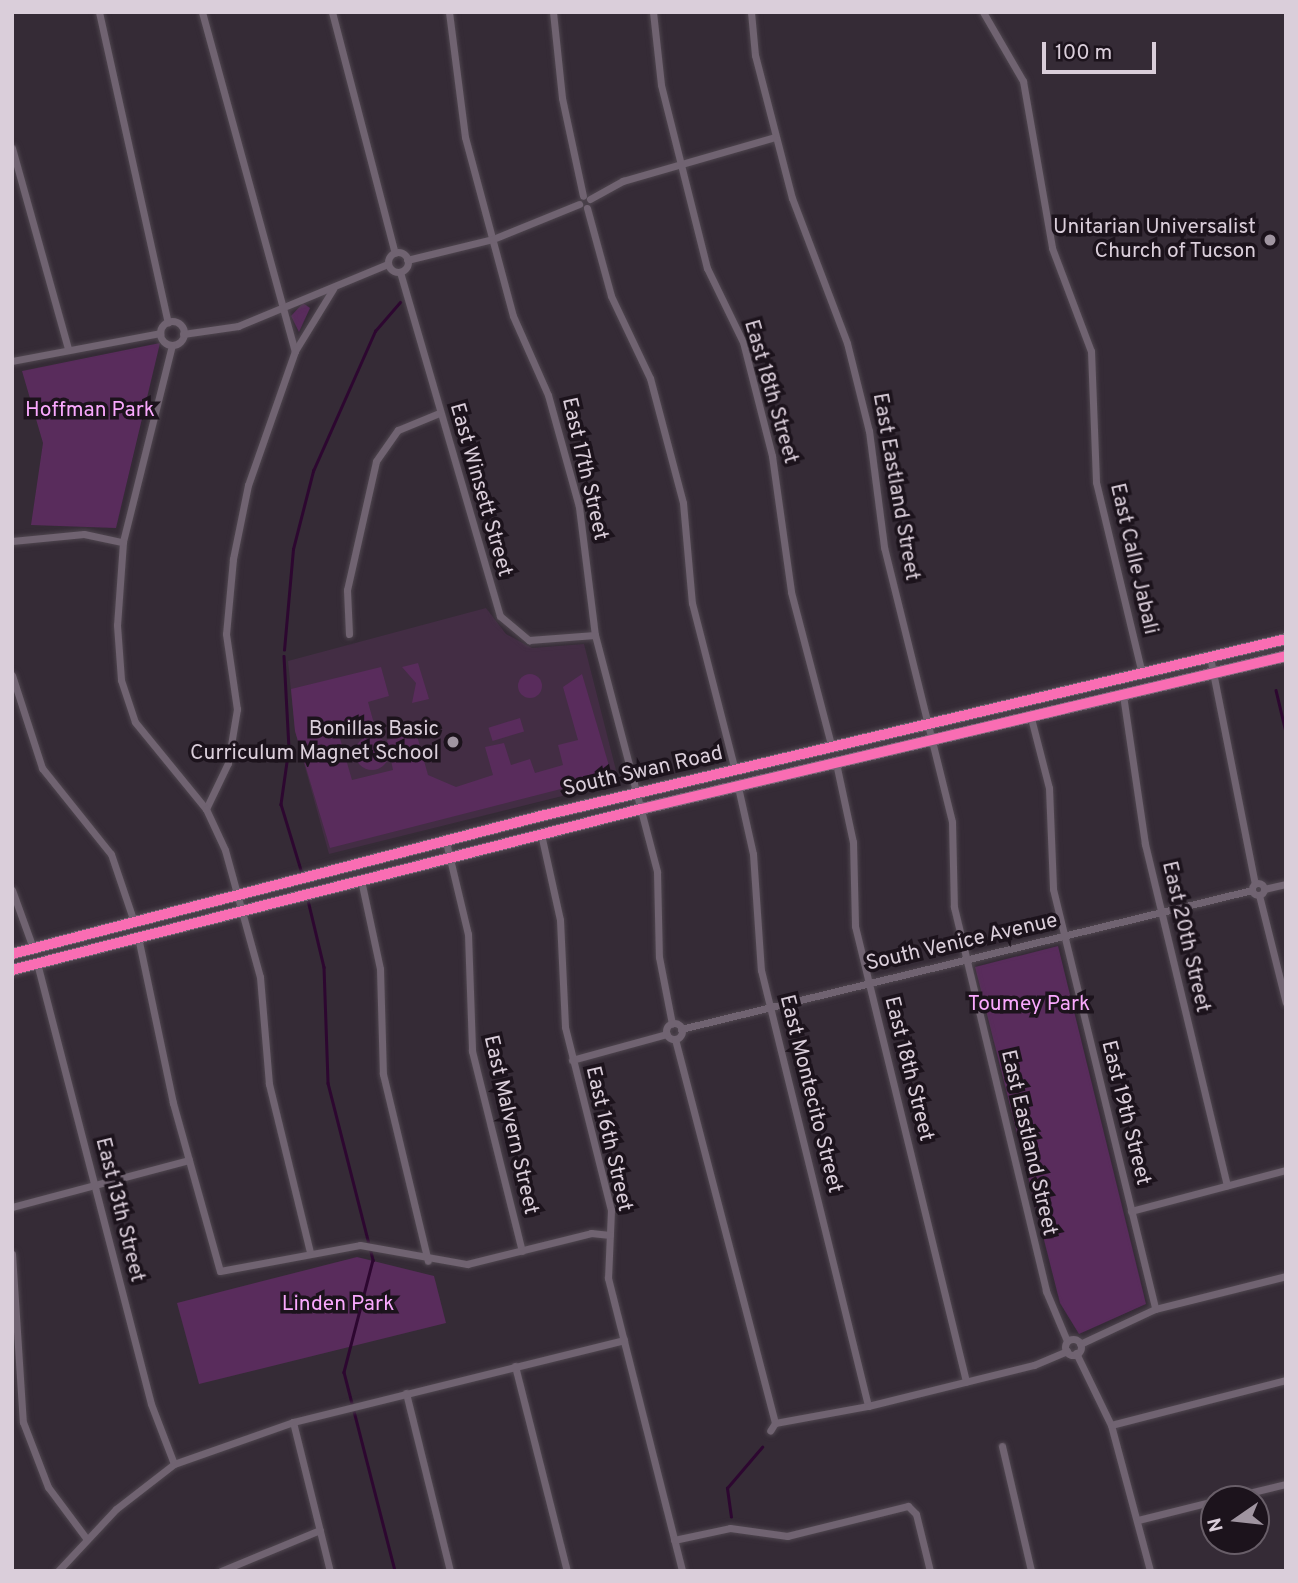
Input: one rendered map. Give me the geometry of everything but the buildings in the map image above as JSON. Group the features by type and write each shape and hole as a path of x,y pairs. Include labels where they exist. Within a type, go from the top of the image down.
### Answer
{"main road":[{"name":"South Swan Road","path":"12,954 831,745 1286,639"},
{"name":"South Swan Road","path":"12,970 641,809 1286,656"}],"street":[{"path":"12,362 68,348 160,333 168,322 99,12"},
{"path":"202,12 295,351"},
{"path":"332,12 395,253 407,260 493,239 583,206"},
{"name":"East 17th Street","path":"449,12 465,137 493,239 579,507 595,635 657,872 659,957 672,1024"},
{"path":"553,12 562,99 587,197 583,206 611,296 650,378 683,503 692,603 736,770"},
{"name":"East 18th Street","path":"653,12 661,85 707,268 743,342 772,456 792,592 831,745"},
{"name":"East Eastland Street","path":"751,12 775,137 808,249 847,344 876,464 884,547 934,739 952,822 951,877 967,960 1045,1291 1068,1341"},
{"name":"East Calle Jabali","path":"983,12 1023,81 1052,248 1091,351 1096,482 1142,673"},
{"path":"587,197 681,163 775,137"},
{"path":"12,148 68,348"},
{"path":"310,1252 273,1104 262,988 239,894 206,810 135,722 121,680 117,625 124,542 172,345 183,334 238,326 282,306 332,289 388,264 395,253"},
{"path":"388,264 400,272 407,260"},
{"name":"East Winsett Street","path":"400,272 500,616 529,640 595,635"},
{"path":"206,810 228,763 237,709 226,634 233,559 248,485 295,351 332,289"},
{"path":"168,322 180,325 183,334"},
{"path":"160,333 172,345"},
{"path":"349,634 347,590 376,461 398,430 439,412"},
{"path":"12,541 83,534 124,542"},
{"path":"1210,657 1258,890 1286,1003"},
{"path":"12,675 42,768 111,854 134,922"},
{"name":"East 20th Street","path":"1123,695 1161,913 1227,1185"},
{"name":"East 19th Street","path":"1031,718 1049,788 1048,864 1155,1309"},
{"name":"East 18th Street","path":"836,763 853,842 855,926 966,1382"},
{"name":"East Montecito Street","path":"738,787 753,854 757,951 869,1406"},
{"name":"East 16th Street","path":"541,834 558,899 561,996 572,1060 609,1200 608,1278 682,1571"},
{"name":"East Malvern Street","path":"446,842 468,934 472,1051 522,1251"},
{"path":"362,880 380,968 383,1074 428,1261"},
{"name":"South Venice Avenue","path":"681,1029 1286,884"},
{"path":"12,890 33,948"},
{"path":"138,937 214,1262 227,1274 310,1252 359,1245 428,1261 467,1264 591,1233 610,1235"},
{"name":"East 13th Street","path":"37,963 151,1404 174,1464"},
{"path":"667,1034 672,1024 681,1029 675,1039"},
{"path":"572,1060 667,1034 675,1039 772,1427 966,1382 1067,1351 1076,1353"},
{"path":"12,1207 189,1160"},
{"path":"1132,1211 1286,1170"},
{"path":"12,1254 23,1422 48,1487 86,1538"},
{"path":"1067,1351 1068,1341 1080,1344 1155,1309 1286,1276"},
{"path":"58,1571 86,1538 174,1464 293,1422 624,1339"},
{"path":"1076,1353 1080,1344"},
{"path":"1076,1353 1111,1424 1150,1571"},
{"path":"515,1366 567,1571"},
{"path":"1111,1424 1286,1380"},
{"path":"406,1393 450,1571"},
{"path":"293,1422 330,1571"},
{"path":"1002,1446 1031,1571"},
{"path":"1138,1520 1200,1505"},
{"path":"674,1539 730,1528 786,1536 908,1506 916,1514 930,1571"},
{"path":"221,1571 320,1530"}],"shaded area":[{"name":"Bonillas Basic Curriculum Magnet School","path":"486,608 506,634 532,648 584,644 619,782 329,854 295,731 288,661"}],"green space":[{"path":"303,303 310,308 299,332 291,316"},
{"name":"Hoffman Park","path":"160,343 116,528 31,525 43,443 22,371"},
{"path":"418,663 429,699 412,703 416,683 402,667"},
{"path":"381,667 389,696 368,702 376,731 352,737 349,726 337,728 352,780 393,770 387,740 416,732 428,775 456,787 493,775 485,747 504,743 511,765 530,759 535,773 563,765 558,745 578,740 563,687 582,674 612,776 330,848 295,731 291,689"},
{"path":"530,674 539,677 542,686 539,695 530,698 521,695 518,686 521,677"},
{"path":"520,718 524,731 493,741 488,728"},
{"path":"372,736 384,741 389,753 384,765 372,770 360,765 355,753 360,741"},
{"name":"Toumey Park","path":"1058,946 1146,1304 1079,1334 1060,1303 975,967"},
{"name":"Linden Park","path":"357,1257 434,1276 446,1323 199,1384 177,1303"}],"waterway":[{"path":"284,650 293,549 313,471 375,331 400,302"},
{"path":"284,656 289,748 281,804 302,873"},
{"path":"1276,690 1286,732"},
{"path":"308,900 324,967 328,1083 373,1260 344,1372 395,1571"},
{"path":"731,1517 727,1488 762,1447"}],"cycle path":[{"path":"12,954 541,816 1286,639"},
{"path":"12,970 641,809 1286,656"}],"place":[{"name":"Unitarian Universalist Church of Tucson","path":"1270,240"},
{"name":"Bonillas Basic Curriculum Magnet School","path":"453,742"}]}
